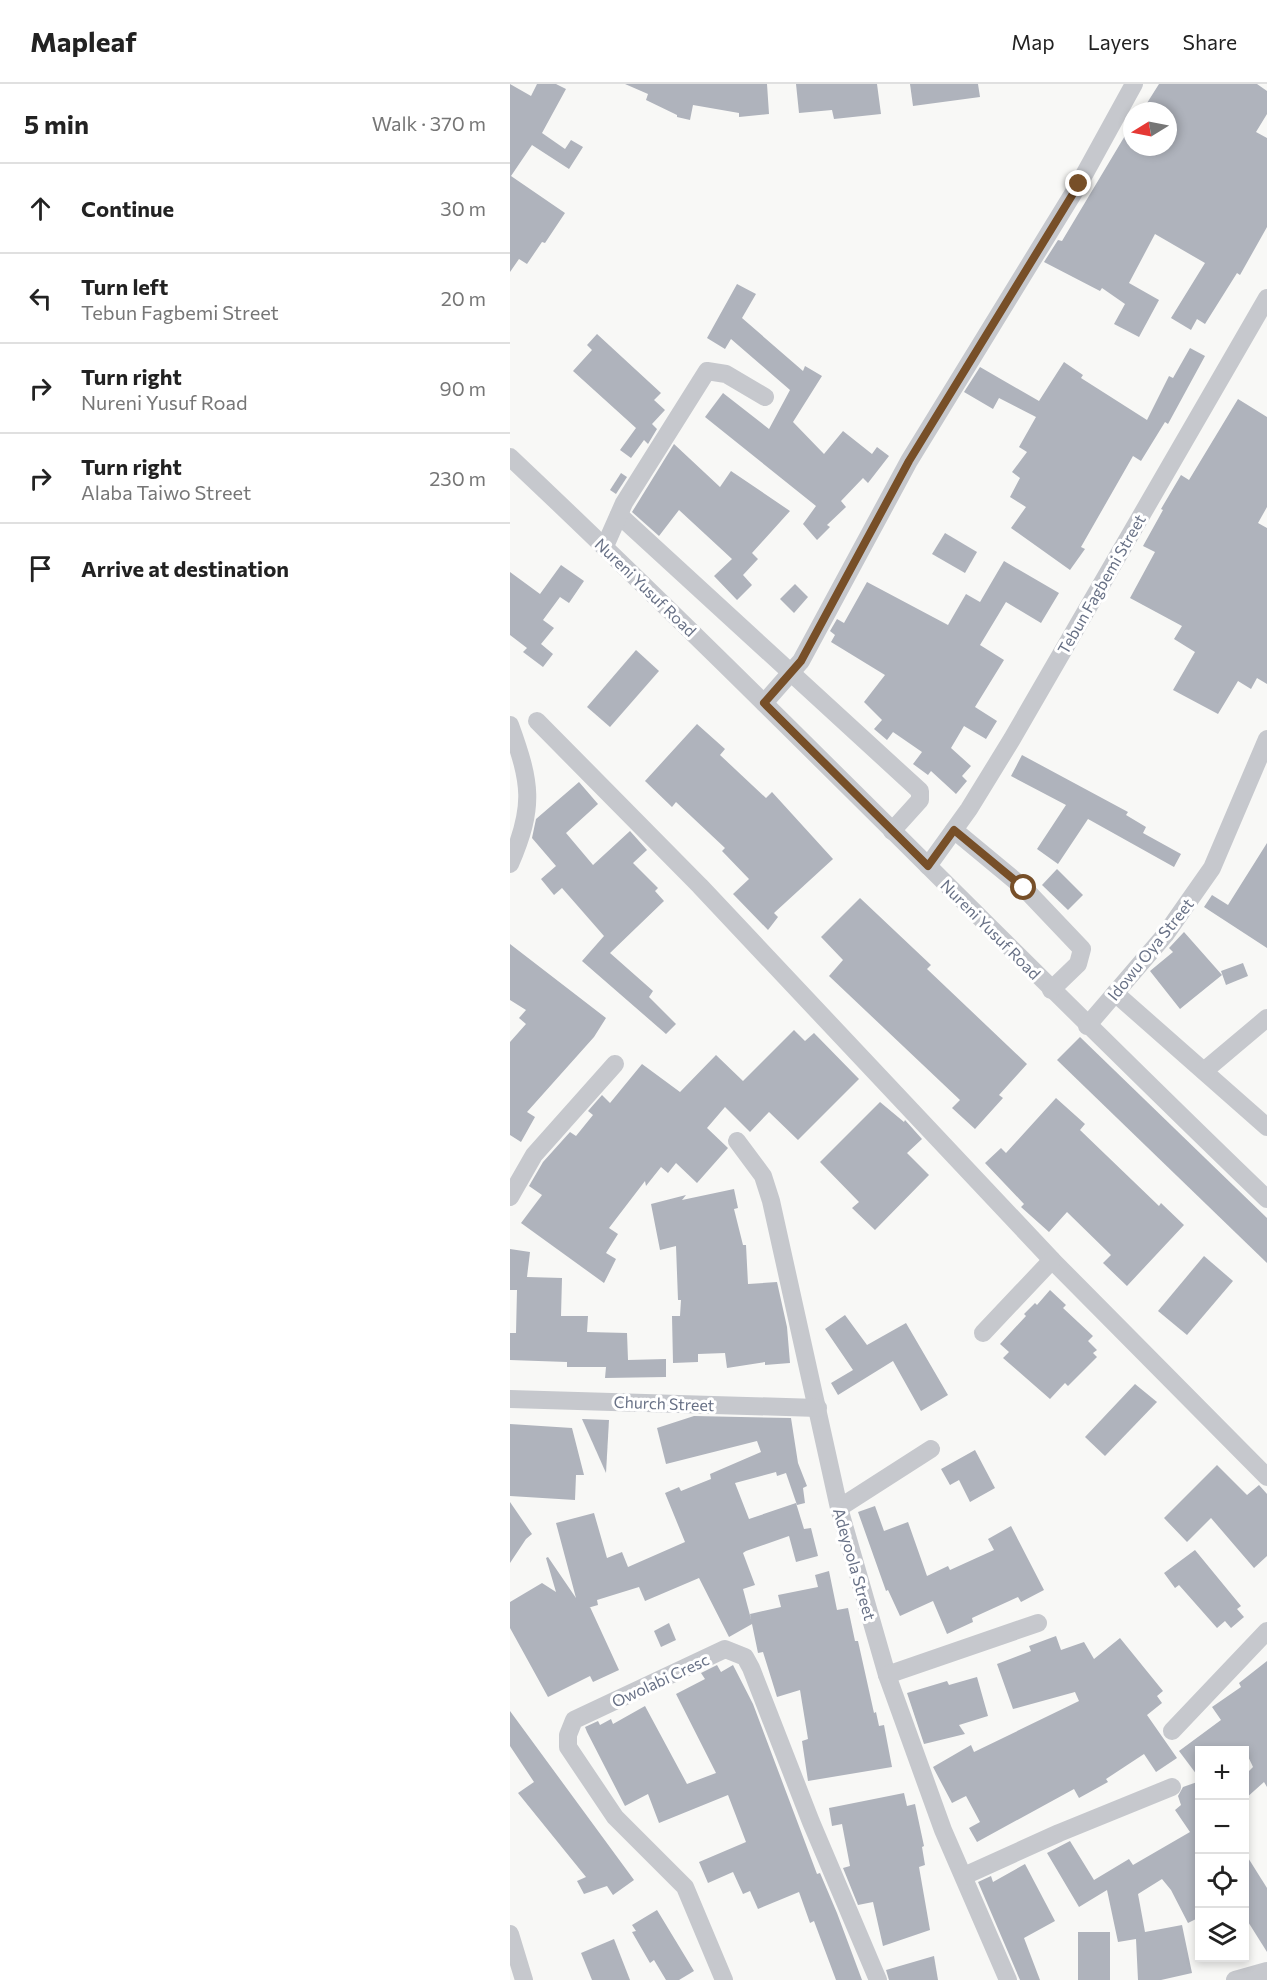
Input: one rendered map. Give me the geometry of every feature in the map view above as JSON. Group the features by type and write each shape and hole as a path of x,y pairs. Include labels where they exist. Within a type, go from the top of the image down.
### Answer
{"street":[{"path":"764,703 793,673 909,461 1079,184 1134,84"},
{"name":"Tebun Fagbemi Street","path":"928,866 954,830 1012,739 1267,298"},
{"path":"604,546 659,444 707,371 726,374 765,397"},
{"name":"Nureni Yusuf Road","path":"510,457 764,703 1087,1026 1267,1199"},
{"path":"619,515 920,791 920,800 892,831"},
{"path":"537,721 700,886 1052,1260 1267,1477"},
{"path":"510,726 521,757 529,804 524,831 510,864"},
{"name":"Idowu Oya Street","path":"1087,1026 1165,935 1212,868 1267,739"},
{"path":"954,830 1024,888 1082,949 1078,964 1051,990"},
{"path":"1115,993 1267,1127"},
{"path":"1204,1071 1267,1018"},
{"path":"510,1197 534,1155 615,1064"},
{"name":"Adeyoola Street","path":"737,1141 759,1169 771,1201 839,1508 887,1675 943,1830 1008,1980"},
{"path":"983,1333 1052,1260"},
{"name":"Church Street","path":"510,1399 818,1408"},
{"path":"839,1508 931,1449"},
{"path":"887,1675 1038,1623"},
{"path":"1172,1731 1267,1631"},
{"name":"Owolabi Cresc","path":"724,1980 685,1887 615,1817 568,1747 568,1735 574,1720 725,1649 745,1657 751,1668 811,1822 878,1980"},
{"path":"964,1876 1059,1833 1172,1787"},
{"path":"510,1934 524,1980"},
{"path":"1235,1980 1267,1971"}],"building":[{"path":"510,84 531,96 537,84 556,84 566,89 542,133 565,149 571,140 583,147 569,169 532,145 511,176 565,213 545,243 542,242 527,264 519,259 510,272"},
{"path":"625,84 767,84 769,114 739,117 739,113 693,105 690,120 677,117 646,100 648,94"},
{"path":"796,84 877,84 881,114 834,119 832,110 799,113"},
{"path":"910,84 978,84 980,97 913,106"},
{"path":"1159,84 1257,84 1267,91 1267,114 1256,132 1267,138 1267,227 1240,275 1237,273 1205,324 1197,319 1191,330 1171,318 1205,263 1155,234 1129,283 1159,300 1139,337 1114,324 1125,304 1102,288 1100,291 1044,262 1058,240 1062,241 1123,139 1123,156 1177,156 1177,102 1148,102"},
{"path":"737,284 756,294 742,318 803,371 805,366 822,376 793,422 824,454 843,431 872,454 877,447 889,456 868,483 863,478 841,501 846,507 827,525 830,527 817,540 803,524 816,506 705,417 723,393 769,429 790,390 731,339 725,349 707,338"},
{"path":"597,334 661,393 654,400 665,410 652,424 657,429 648,444 644,440 631,458 620,450 636,428 573,371 592,350 587,345"},
{"path":"1190,348 1205,356 1168,424 1165,422 1141,461 1133,456 1081,547 1085,549 1070,570 1011,528 1026,507 1010,497 1020,478 1012,472 1027,452 1019,447 1036,417 999,398 993,409 964,392 980,367 1039,401 1064,362 1083,375 1081,378 1147,420 1169,376 1173,378"},
{"path":"1238,399 1267,417 1267,507 1258,523 1267,528 1267,684 1257,678 1251,689 1238,681 1218,714 1173,690 1195,652 1174,639 1182,626 1130,598 1155,552 1143,546 1163,510 1161,509 1181,475 1189,480"},
{"path":"674,444 720,487 731,471 790,511 752,553 758,559 743,575 752,585 737,600 714,576 732,559 679,510 659,536 632,512"},
{"path":"621,473 627,477 616,494 610,490"},
{"path":"945,533 977,552 965,573 932,554"},
{"path":"1004,561 1059,593 1041,623 1006,602 980,645 1004,660 975,707 997,721 986,739 964,726 951,748 971,766 962,776 967,781 956,794 931,771 928,775 913,764 922,752 893,732 887,740 874,729 882,720 864,702 885,675 831,642 835,635 830,631 837,619 844,623 867,582 948,625 966,594 980,602"},
{"path":"561,565 584,581 569,603 560,597 543,620 554,628 541,644 553,654 543,667 523,652 527,648 510,635 510,572 540,594"},
{"path":"795,584 808,597 794,613 780,599"},
{"path":"636,650 659,671 610,727 587,707"},
{"path":"697,724 725,749 720,755 766,798 772,792 833,859 774,913 778,917 768,930 733,894 749,879 722,851 725,848 676,802 672,807 645,781"},
{"path":"1022,755 1128,812 1126,815 1146,827 1143,833 1181,854 1174,867 1088,819 1058,864 1037,849 1066,805 1011,776"},
{"path":"579,782 598,804 566,833 593,865 630,831 647,850 633,863 658,888 655,891 664,901 610,953 653,991 649,997 676,1024 666,1034 582,961 604,936 562,888 554,895 541,879 556,866 532,838 536,819"},
{"path":"1267,843 1267,948 1204,907 1212,895 1228,905"},
{"path":"1057,869 1083,895 1068,910 1042,885"},
{"path":"860,898 931,965 927,969 1027,1064 999,1095 1003,1098 975,1129 952,1108 960,1100 829,976 843,960 821,937"},
{"path":"1184,932 1222,975 1180,1009 1150,971 1173,952 1169,948"},
{"path":"510,944 606,1018 594,1037 527,1112 535,1117 521,1142 510,1135 510,1042 526,1024 519,1018 526,1010 510,1000"},
{"path":"1243,963 1248,976 1226,985 1221,971"},
{"path":"794,1030 805,1041 814,1033 859,1079 798,1140 769,1112 750,1132 725,1107 707,1128 728,1148 697,1183 676,1163 668,1173 661,1167 646,1186 645,1181 609,1228 618,1234 606,1253 616,1259 604,1283 521,1223 542,1195 529,1186 543,1162 570,1132 576,1136 593,1115 588,1111 602,1095 610,1103 642,1064 680,1092 716,1055 743,1081"},
{"path":"1080,1037 1267,1218 1267,1263 1057,1060"},
{"path":"1056,1098 1085,1124 1080,1130 1159,1206 1161,1203 1184,1225 1127,1286 1103,1263 1111,1255 1067,1212 1049,1232 1021,1207 1024,1204 985,1163 1001,1148 1006,1153"},
{"path":"880,1102 904,1122 905,1120 922,1139 907,1153 929,1175 875,1230 852,1208 859,1202 820,1162"},
{"path":"734,1189 738,1208 734,1209 743,1245 746,1245 748,1284 777,1282 787,1327 790,1363 765,1365 765,1362 727,1368 725,1353 698,1354 698,1362 673,1363 672,1316 680,1316 681,1300 678,1300 676,1246 660,1250 651,1204 686,1195 682,1200"},
{"path":"510,1249 530,1252 527,1277 562,1278 561,1316 588,1316 587,1332 627,1333 628,1360 666,1359 666,1377 605,1378 606,1367 567,1367 567,1362 510,1360 510,1333 516,1333 517,1290 510,1290"},
{"path":"1204,1256 1233,1281 1187,1335 1158,1311"},
{"path":"1050,1290 1066,1305 1063,1308 1093,1336 1088,1341 1097,1350 1093,1353 1097,1357 1068,1386 1065,1383 1050,1399 1003,1358 1009,1352 1000,1344 1026,1316 1024,1314 1035,1303 1037,1305"},
{"path":"845,1315 867,1345 906,1323 948,1395 921,1411 893,1361 838,1395 831,1383 853,1370 825,1329"},
{"path":"1135,1384 1157,1402 1105,1456 1085,1437"},
{"path":"694,1416 791,1418 798,1463 807,1486 803,1488 805,1503 797,1505 786,1473 777,1476 776,1472 735,1483 749,1519 796,1503 804,1529 811,1528 818,1556 796,1562 789,1536 743,1553 755,1585 743,1589 751,1619 750,1614 781,1607 778,1595 818,1587 815,1575 829,1571 837,1610 848,1608 874,1713 876,1712 879,1726 884,1725 892,1767 808,1781 802,1741 808,1739 800,1690 777,1697 763,1652 758,1653 752,1624 729,1637 699,1578 645,1601 639,1587 597,1600 598,1605 590,1607 619,1670 593,1682 590,1676 548,1697 510,1628 510,1602 542,1583 556,1592 546,1558 548,1557 576,1598 556,1523 594,1513 607,1558 622,1552 628,1567 685,1542 665,1493 679,1487 681,1491 711,1479 710,1474 761,1452 757,1441 666,1464 657,1428"},
{"path":"582,1419 609,1420 606,1473"},
{"path":"510,1424 572,1428 584,1475 576,1475 575,1500 510,1496"},
{"path":"975,1450 995,1488 970,1502 959,1480 950,1485 941,1469"},
{"path":"1217,1465 1247,1495 1259,1485 1267,1494 1267,1556 1254,1568 1211,1518 1187,1542 1164,1518"},
{"path":"510,1502 532,1534 510,1563"},
{"path":"875,1506 884,1531 908,1522 927,1576 948,1566 950,1570 994,1550 988,1539 1011,1526 1044,1590 1021,1602 1018,1597 972,1618 973,1622 947,1634 933,1601 900,1616 888,1590 886,1591 858,1512"},
{"path":"1195,1550 1241,1606 1237,1609 1244,1617 1231,1628 1225,1621 1217,1628 1179,1585 1175,1588 1164,1573"},
{"path":"669,1623 676,1640 661,1647 654,1631"},
{"path":"1056,1636 1061,1650 1084,1642 1094,1659 1120,1638 1163,1691 1157,1696 1162,1703 1147,1715 1177,1758 1156,1772 1144,1754 1106,1779 1108,1782 1079,1798 1074,1789 977,1842 969,1828 980,1822 966,1796 952,1803 933,1767 971,1745 974,1752 1079,1701 1075,1692 1013,1709 997,1664 1031,1651 1029,1646"},
{"path":"1267,1661 1267,1787 1264,1782 1249,1795 1249,1771 1253,1767 1249,1758 1249,1746 1195,1746 1195,1772 1179,1751 1221,1720 1212,1707 1241,1687 1239,1683"},
{"path":"717,1665 721,1672 733,1665 753,1704 817,1874 820,1873 837,1913 862,1980 836,1980 814,1921 810,1923 799,1892 758,1909 750,1891 743,1894 733,1872 708,1883 699,1862 746,1842 728,1795 659,1823 648,1794 625,1806 587,1732 585,1727 598,1721 600,1725 611,1719 613,1724 645,1706 687,1784 716,1773 676,1694 705,1679 701,1673"},
{"path":"977,1677 988,1716 959,1725 965,1734 924,1744 907,1693 947,1681 949,1685"},
{"path":"510,1711 634,1880 613,1895 607,1886 584,1894 577,1881 586,1877 518,1793 534,1782 510,1746"},
{"path":"1195,1783 1195,1920 1188,1923 1171,1890 1162,1879 1138,1894 1145,1932 1182,1925 1192,1973 1161,1980 1138,1980 1136,1939 1118,1942 1107,1890 1079,1907 1047,1853 1070,1841 1094,1880 1129,1859 1133,1865 1190,1832 1175,1810 1181,1805 1178,1796 1183,1787"},
{"path":"904,1793 907,1806 915,1804 924,1846 922,1847 925,1865 919,1867 930,1930 883,1946 873,1902 858,1905 843,1868 850,1866 842,1824 832,1826 829,1808"},
{"path":"1249,1859 1267,1888 1267,1952 1249,1923"},
{"path":"1025,1864 1055,1921 1024,1938 1040,1980 1020,1980 978,1882 991,1876 993,1882"},
{"path":"657,1910 694,1971 679,1980 666,1980 654,1960 650,1963 632,1932 636,1931 632,1925"},
{"path":"1078,1932 1110,1932 1110,1980 1078,1980"},
{"path":"614,1939 630,1980 592,1980 581,1953"},
{"path":"934,1956 938,1980 889,1980 886,1970"}],"route":[{"path":"1024,888 954,830 928,866 764,703 793,673 801,661 909,461 1079,184"}]}
